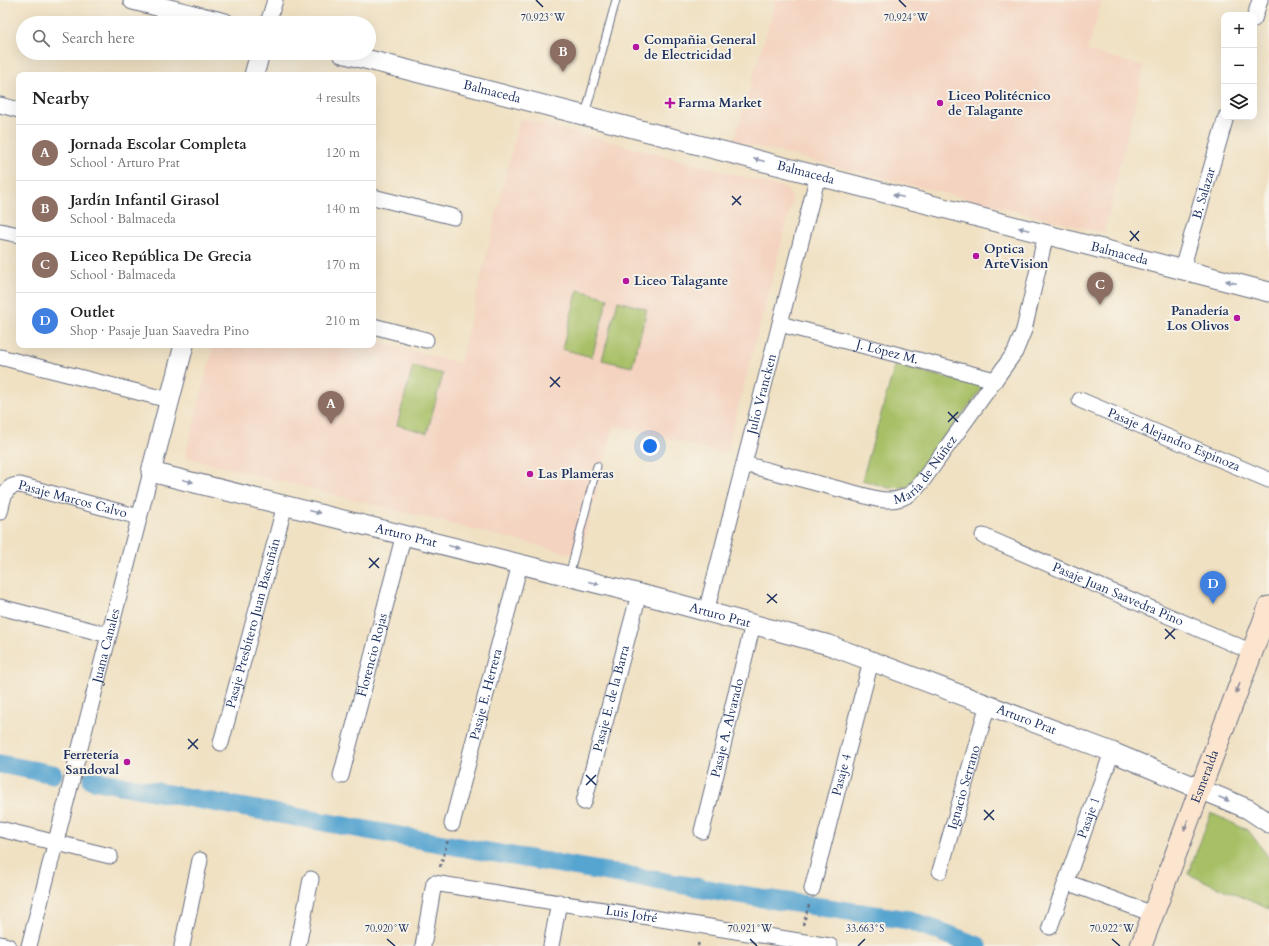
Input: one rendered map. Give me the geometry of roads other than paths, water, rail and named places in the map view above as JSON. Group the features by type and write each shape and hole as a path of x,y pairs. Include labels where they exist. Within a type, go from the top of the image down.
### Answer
{"main road":[{"name":"Esmeralda","path":"1141,946 1269,607"}],"street":[{"path":"133,0 197,16"},
{"path":"270,16 276,0"},
{"path":"1256,12 1260,0"},
{"path":"255,72 258,60"},
{"name":"Balmaceda","path":"369,60 1269,292"},
{"path":"0,105 16,109"},
{"name":"B. Salazar","path":"1182,269 1225,120"},
{"name":"Julio Vrancken","path":"706,612 818,175"},
{"path":"376,198 454,217"},
{"path":"0,230 16,234"},
{"name":"María de Núñez","path":"744,464 888,501 905,497 917,489 1015,352 1024,330 1046,234"},
{"name":"J. López M.","path":"780,324 995,380"},
{"path":"376,327 426,340"},
{"name":"Juana Canales","path":"29,946 183,348"},
{"path":"0,357 169,400"},
{"name":"Pasaje Alejandro Espinoza","path":"1080,400 1269,480"},
{"name":"Arturo Prat","path":"150,472 569,576 824,644 988,704 1112,752 1253,812 1269,823"},
{"name":"Pasaje Marcos Calvo","path":"0,512 8,489 15,485 20,485 139,517"},
{"name":"Pasaje Presbítero Juan Bascuñán","path":"221,743 284,505"},
{"name":"Florencio Rojas","path":"341,776 404,534"},
{"name":"Pasaje Juan Saavedra Pino","path":"983,536 1252,652"},
{"name":"Pasaje E. Herrera","path":"450,831 520,564"},
{"name":"Pasaje E. de la Barra","path":"584,802 639,594"},
{"path":"0,607 109,635"},
{"name":"Pasaje A. Alvarado","path":"702,831 753,624"},
{"name":"Pasaje 4","path":"811,895 871,661"},
{"name":"Ignacio Serrano","path":"940,871 988,704"},
{"name":"Pasaje 1","path":"1050,926 1112,752"},
{"path":"0,829 110,856"},
{"path":"182,946 200,860"},
{"path":"298,946 311,878"},
{"path":"1066,882 1153,914"},
{"name":"Luis Jofré","path":"423,946 434,883 559,902 797,943 830,946"},
{"path":"551,946 559,902"},
{"path":"0,944 8,946"}],"lane":[{"path":"585,115 616,0"},
{"path":"569,576 597,466"}],"waterway":[{"path":"0,764 53,774"},
{"path":"92,780 477,850 767,899 909,920 978,946"}],"place":[{"name":"Compañia General de Electricidad","path":"636,47"},
{"name":"Jardín Infantil Girasol","path":"563,72"},
{"name":"Farma Market","path":"670,103"},
{"name":"Liceo Politécnico de Talagante","path":"940,103"},
{"name":"Optica ArteVision","path":"976,256"},
{"name":"Liceo Talagante","path":"626,281"},
{"name":"Liceo República De Grecia","path":"1100,305"},
{"name":"Panadería Los Olivos","path":"1237,318"},
{"name":"Jornada Escolar Completa","path":"331,424"},
{"name":"Las Plameras","path":"530,474"},
{"name":"Outlet","path":"1213,604"},
{"name":"Ferretería Sandoval","path":"127,762"}]}
